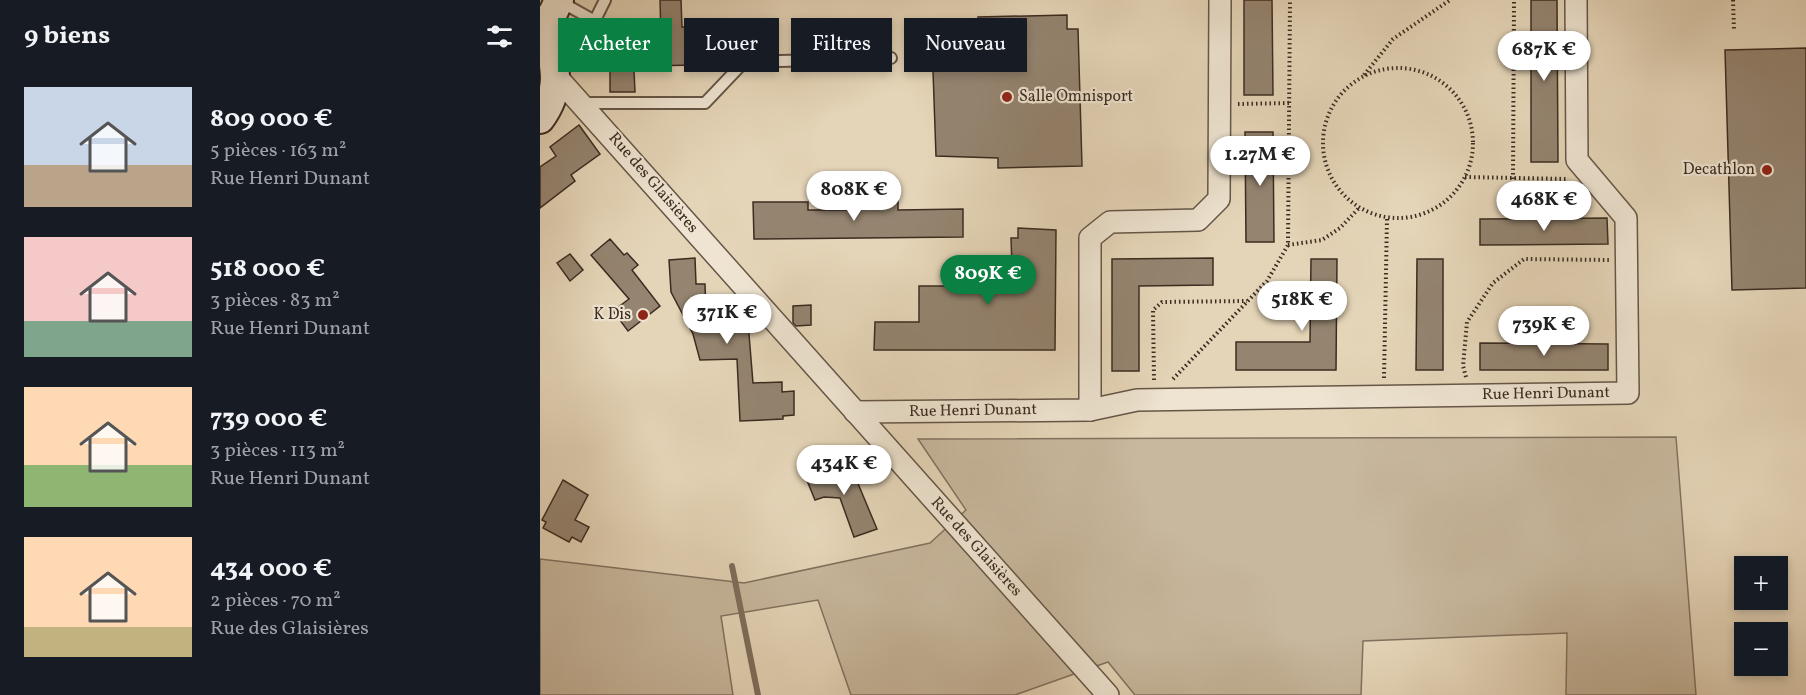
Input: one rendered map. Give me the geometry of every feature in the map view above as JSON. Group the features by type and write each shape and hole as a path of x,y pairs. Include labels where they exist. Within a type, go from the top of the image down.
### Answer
{"main road":[{"path":"540,119 550,106 556,87 548,68 551,13"}],"street":[{"path":"1090,410 1090,238 1110,222 1198,220 1218,199 1220,0"},
{"name":"Rue Henri Dunant","path":"855,412 1090,410 1137,400 1628,393 1626,218 1577,160 1576,0"},
{"name":"Rue des Glaisières","path":"548,68 583,103 1108,695"}],"lane":[{"path":"597,18 606,0"},
{"path":"551,13 578,18"},
{"path":"583,103 705,104 744,62 791,61"}],"path":[{"path":"1155,400 1267,280 1287,245 1290,0"},
{"path":"1364,76 1386,69 1410,69 1432,76 1451,89 1465,109 1473,131 1473,155 1466,177 1452,196 1433,210 1410,218 1387,218 1359,208 1336,186 1324,157 1324,125 1339,96 1364,76 1393,39 1450,0"},
{"path":"1514,0 1514,179"},
{"path":"1733,0 1734,30"},
{"path":"1219,105 1290,103"},
{"path":"1466,177 1575,179 1588,173"},
{"path":"1287,245 1322,240 1340,228 1359,208"},
{"path":"1384,396 1387,218"},
{"path":"1472,395 1463,366 1467,322 1492,283 1524,260 1626,260"},
{"path":"1155,400 1153,310 1162,302 1247,301"}],"shaded area":[{"path":"1676,437 1696,695 1566,695 1567,633 1363,641 1361,695 1135,695 1108,662 1015,695 851,695 818,600 721,616 733,695 540,695 540,559 744,583 930,543 966,510 918,439"}],"building":[{"path":"660,0 681,0 684,65 672,65 672,18 660,18"},
{"path":"1244,0 1272,0 1273,95 1244,95"},
{"path":"1531,0 1557,0 1558,162 1531,162"},
{"name":"Salle Omnisport","path":"1067,15 1067,29 1078,29 1082,166 998,168 998,158 936,156 933,72 1027,72 1027,18 978,17"},
{"name":"Decathlon","path":"1806,48 1806,288 1732,290 1725,50"},
{"path":"610,72 634,72 635,92 610,92"},
{"path":"579,125 600,154 571,175 575,181 540,208 540,167 556,156 550,147"},
{"path":"1245,132 1273,132 1274,242 1246,242"},
{"path":"859,201 898,201 898,210 963,209 963,237 754,239 753,202 808,202 808,210 859,210"},
{"path":"1607,218 1608,244 1480,245 1480,219"},
{"path":"1018,228 1056,230 1055,350 874,350 875,322 919,322 919,286 973,286 972,268 1012,267 1011,238 1018,238"},
{"path":"610,239 624,255 627,253 638,265 632,270 660,306 628,331 613,311 629,299 591,255"},
{"path":"570,254 583,270 570,281 557,263"},
{"path":"695,258 696,284 705,284 706,315 740,310 741,322 748,322 753,383 782,382 782,392 794,391 794,415 783,416 783,419 740,421 737,359 700,360 693,334 671,292 669,260"},
{"path":"1213,258 1213,285 1139,286 1139,371 1112,371 1112,259"},
{"path":"1311,259 1337,259 1336,370 1236,370 1236,342 1310,342"},
{"path":"1417,259 1443,259 1443,370 1416,370"},
{"path":"811,305 811,325 796,326 793,323 793,306"},
{"path":"1480,343 1608,344 1608,370 1480,370"},
{"path":"849,462 877,529 854,537 840,498 824,497 815,500 806,478"},
{"path":"563,480 588,495 575,520 589,527 581,542 572,537 569,542 543,528 546,522 542,520"}],"waterway":[{"path":"732,566 758,695"}],"place":[{"name":"Salle Omnisport","path":"1007,97"},
{"name":"Decathlon","path":"1767,170"},
{"name":"K Dis","path":"643,315"}]}
